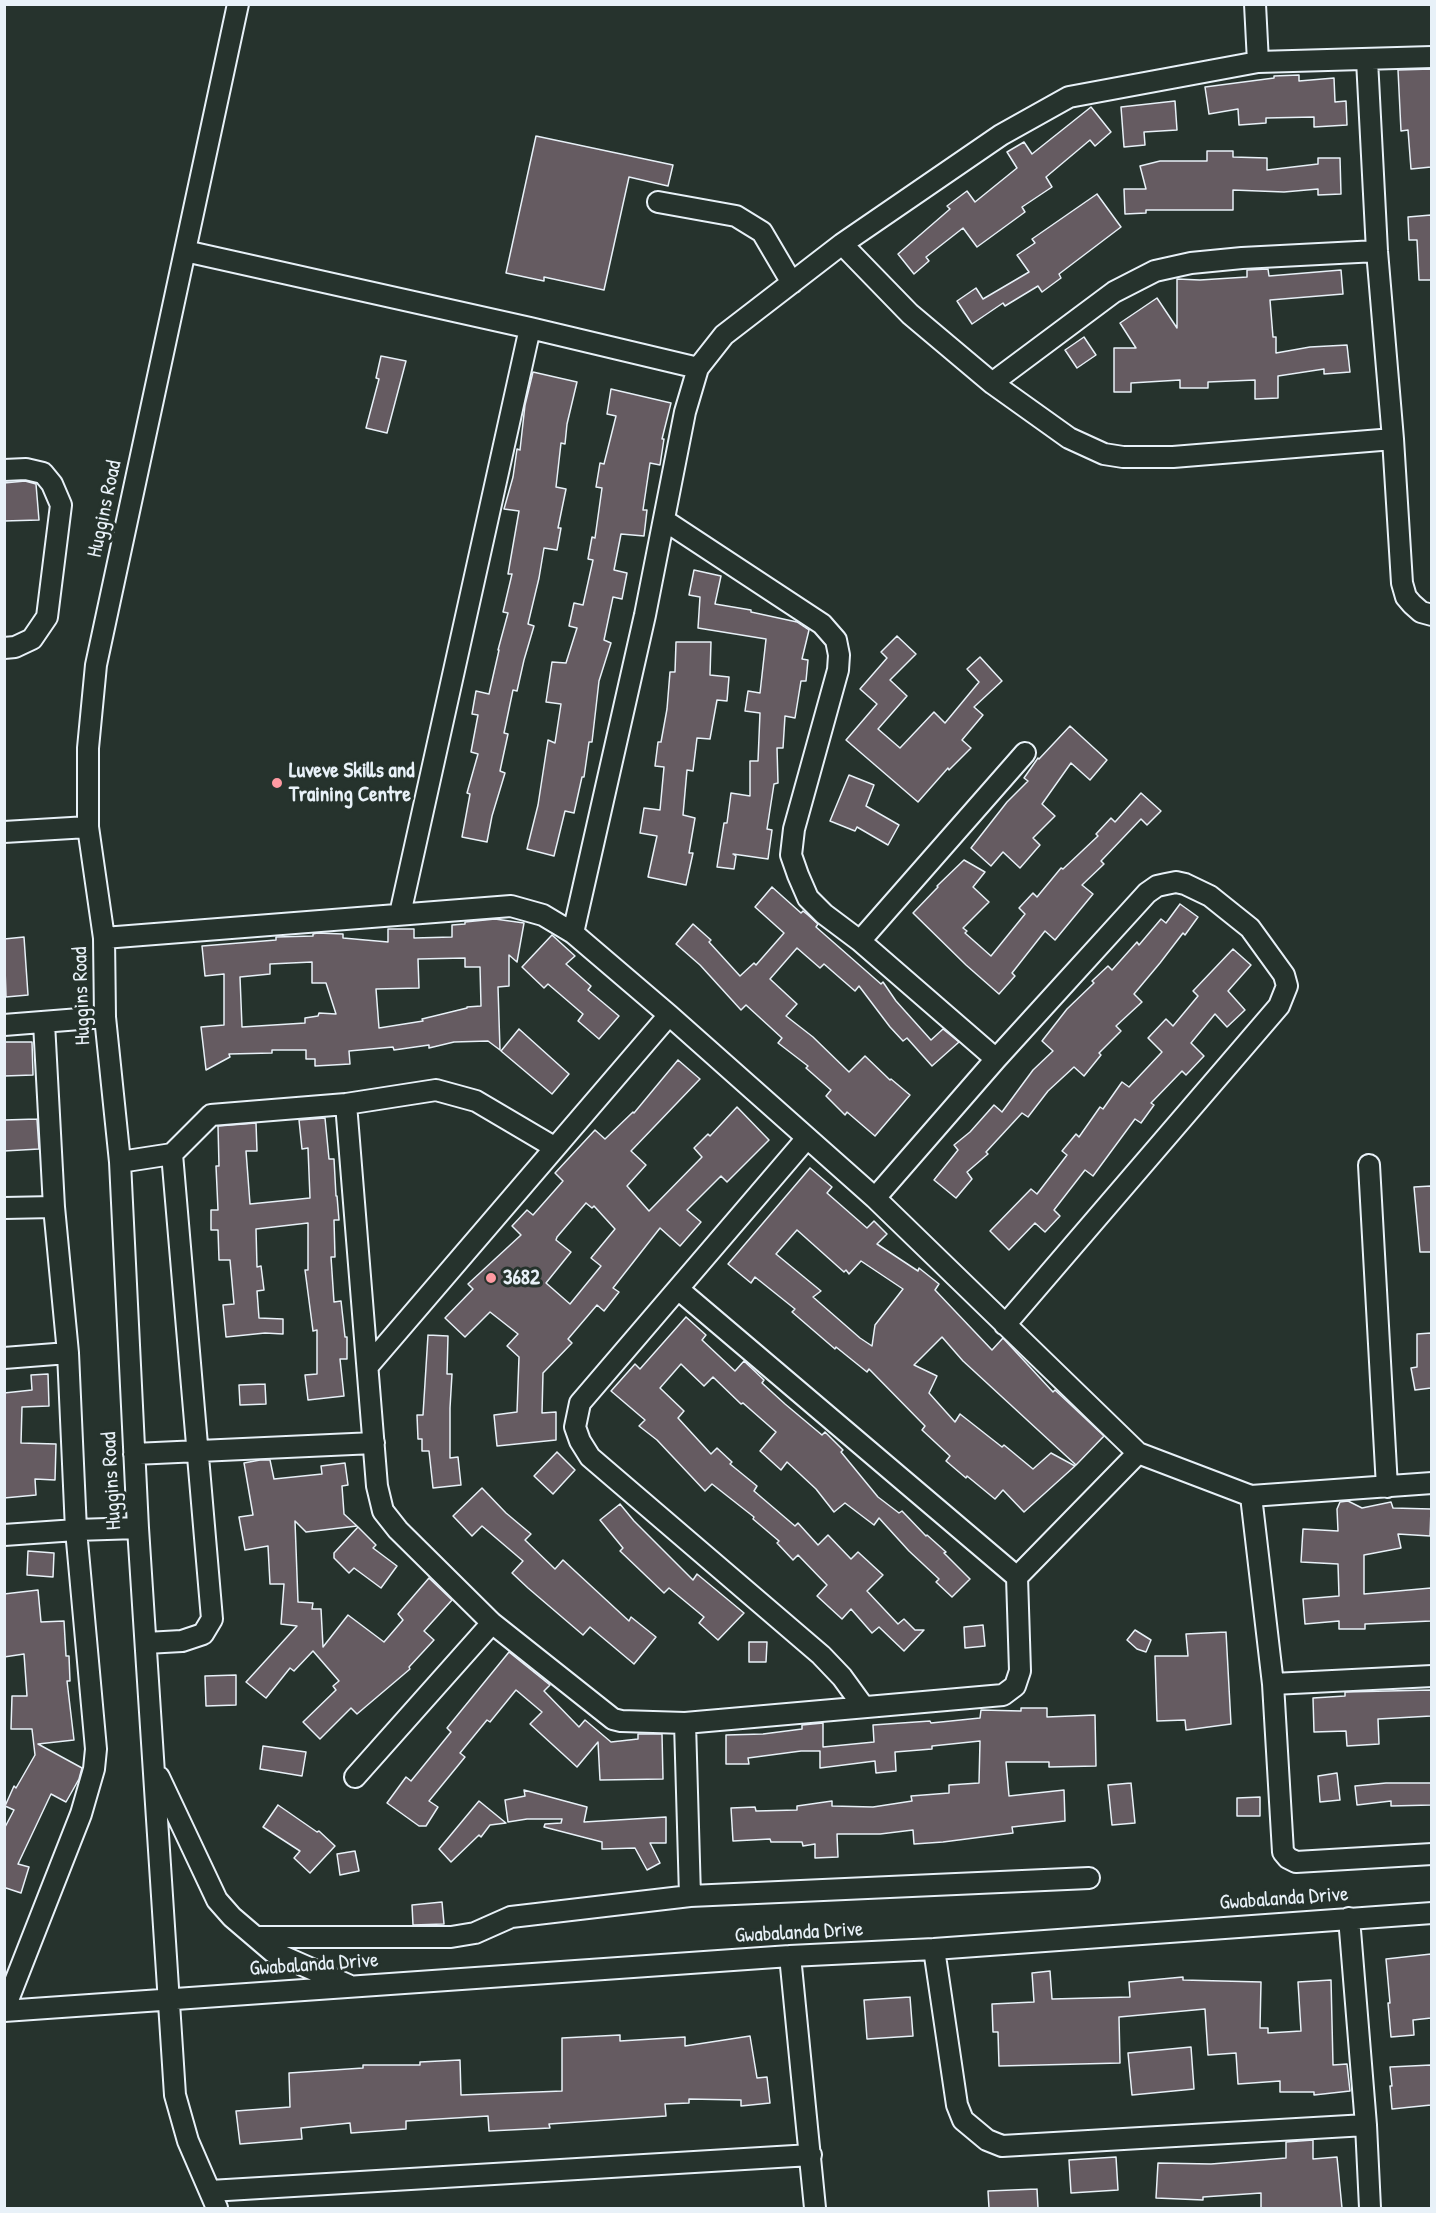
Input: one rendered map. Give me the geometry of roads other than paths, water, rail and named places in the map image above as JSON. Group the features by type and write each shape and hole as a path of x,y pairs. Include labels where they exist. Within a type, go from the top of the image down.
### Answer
{"street":[{"name":"Huggins Road","path":"213,2200 188,2141 175,2095 138,1528 120,1162 105,1017 104,938 88,827 88,748 96,665 238,4"},
{"path":"1255,4 1258,62"},
{"path":"573,933 664,520 685,412 698,368 724,335 842,244 1001,135 1069,97 1258,62 1431,57"},
{"path":"1367,60 1377,251 1393,439 1402,583 1406,597 1412,604 1421,612 1431,615"},
{"path":"658,202 736,216 762,232 792,283"},
{"path":"842,244 910,314 992,383 1070,438 1104,454 1123,457 1173,457 1393,439"},
{"path":"185,251 698,368"},
{"path":"992,383 1114,292 1155,271 1191,263 1242,258 1377,251"},
{"path":"400,914 530,328"},
{"path":"4,470 26,469 43,473 52,484 61,505 47,617 32,639 15,647 4,648"},
{"path":"664,520 822,624 836,640 839,655 838,670 794,829 791,855 808,898 824,914 860,941 996,1059"},
{"path":"860,941 1025,753"},
{"path":"4,832 88,827"},
{"path":"876,1198 996,1059 1147,893 1157,886 1176,882 1185,884 1210,896 1250,928 1284,975 1287,986 1279,1006 1005,1325"},
{"path":"104,938 512,906 543,915 573,933 876,1198 1138,1453 1251,1496 1431,1483"},
{"path":"368,1366 669,1015"},
{"path":"4,1025 105,1017"},
{"path":"4,2011 81,1814 94,1769 96,1749 76,1530 68,1353 54,1207 44,1023"},
{"path":"120,1162 172,1154 211,1114 346,1104 436,1090 476,1101 554,1147"},
{"path":"346,1104 377,1486 383,1511 398,1530 492,1623 613,1719 685,1723 1004,1695 1015,1686 1020,1671 1017,1577 1138,1453"},
{"path":"807,1138 580,1403 574,1427 590,1457 821,1655 842,1677 863,1706"},
{"path":"146,1643 182,1641 202,1635 212,1619 172,1154"},
{"path":"1369,1165 1387,1487"},
{"path":"4,1208 54,1207"},
{"path":"678,1288 1017,1577"},
{"path":"4,1358 68,1353"},
{"path":"134,1454 374,1443"},
{"path":"1251,1496 1273,1684 1283,1852 1296,1862 1431,1854"},
{"path":"4,1535 138,1528"},
{"path":"355,1777 492,1623"},
{"path":"1273,1684 1431,1676"},
{"path":"685,1723 690,1896"},
{"path":"154,1766 217,1900 232,1917 273,1952 353,1987"},
{"path":"255,1937 451,1937 475,1933 511,1917 690,1896 1089,1878"},
{"name":"Gwabalanda Drive","path":"4,2011 790,1956 934,1949 1431,1913"},
{"path":"1349,1918 1366,2125 1370,2208"},
{"path":"934,1949 957,2105 963,2120 987,2140 1002,2146 1366,2125"},
{"path":"790,1956 815,2208"},
{"path":"213,2200 811,2155"}],"place":[{"name":"Luveve Skills and Training Centre","path":"277,783"},
{"name":"3682","path":"491,1278"}]}
